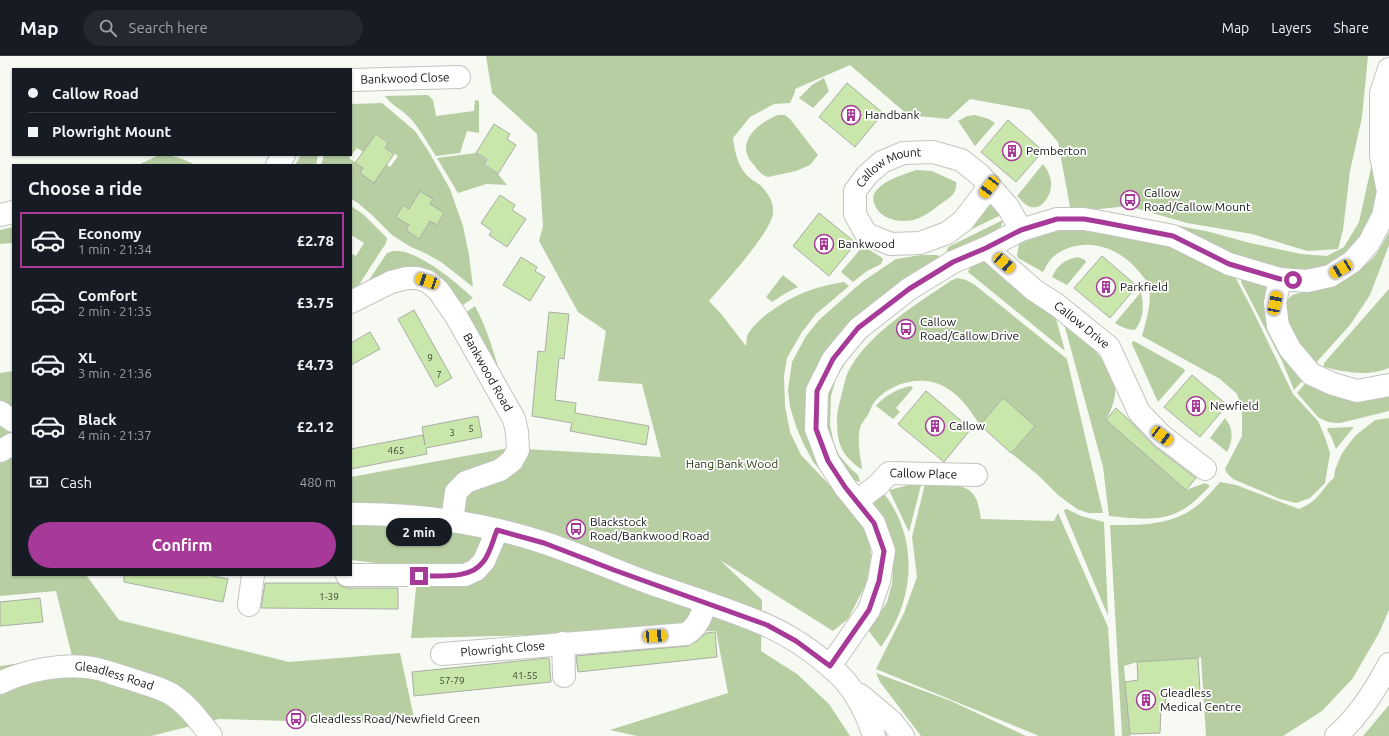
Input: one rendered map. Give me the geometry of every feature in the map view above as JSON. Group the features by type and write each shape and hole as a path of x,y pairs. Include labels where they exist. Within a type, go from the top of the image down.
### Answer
{"street":[{"path":"830,666 869,610 879,581 884,551 874,523 845,487 828,461 816,429 817,391 833,359 858,328 909,289 953,262 986,248 1021,230 1057,219 1084,219 1173,236 1229,264 1280,279 1307,281 1330,276 1352,262 1369,243 1383,216 1388,192 1381,156 1381,93 1389,69"},
{"name":"Bankwood Close","path":"352,80 459,77"},
{"name":"Callow Mount","path":"989,187 963,221 947,233 920,243 890,244 866,234 855,214 855,191 866,175 882,162 903,153 932,152 961,160 980,175 1008,207 1021,230"},
{"path":"0,215 12,212"},
{"name":"Callow Drive","path":"986,248 1034,290 1058,305 1109,347 1139,412 1162,436 1205,469"},
{"name":"Bankwood Road","path":"352,302 391,282 406,278 417,278 427,281 438,290 456,316 514,419 517,432 518,450 512,461 500,470 466,482 456,492 452,521"},
{"path":"1280,279 1275,303 1278,326 1290,349 1311,374 1333,384 1357,391 1389,385"},
{"path":"0,412 12,421"},
{"path":"0,451 12,445"},
{"name":"Callow Place","path":"856,501 878,485 890,473 976,475"},
{"path":"352,514 412,516 452,521 497,530 544,543 767,625 796,641 830,666 850,686 892,722 903,736"},
{"path":"352,575 465,575 476,570 484,561 497,530"},
{"path":"249,605 253,576"},
{"name":"Plowright Close","path":"442,654 686,634 697,626 706,603"},
{"name":"Plowright Close","path":"563,643 564,676"},
{"path":"1338,735 1362,710 1389,664"},
{"name":"Gleadless Road","path":"0,683 10,678 30,672 71,666 94,668 159,688 171,694 193,712 211,736"},
{"path":"850,686 867,716 874,736"}],"green space":[{"name":"Hang Bank Wood","path":"486,56 1368,56 1362,117 1350,171 1343,230 1338,249 1307,251 1252,234 1187,223 1128,206 1071,212 1058,142 1030,110 970,99 948,119 908,115 850,65 795,89 790,103 774,104 750,117 733,138 736,155 740,166 751,179 760,185 767,193 771,199 773,213 770,222 756,245 709,301 746,346 750,331 762,318 778,306 803,293 823,286 844,282 849,286 816,314 802,332 787,358 784,376 785,406 790,432 801,455 861,518 870,539 871,558 866,584 848,619 833,631 720,560 762,600 761,651 797,674 829,704 850,736 637,736 610,730 728,693 716,631 411,638 418,568 352,560 352,477 509,448 661,457 642,384 598,381 606,331 578,312 539,241 543,226 537,134 492,93"},
{"path":"824,78 829,91 813,108 799,98 812,85"},
{"path":"428,95 433,100 436,116 474,111 475,100 479,101 479,133 467,131 460,153 436,156 413,121 385,96"},
{"path":"382,103 415,131 450,189 463,226 469,255 473,287 441,262 411,247 392,235 372,215 352,200 352,164 321,164 324,156 351,156 349,158 363,168 387,165 390,167 398,156 385,148 388,142 376,134 363,152 357,148 352,154 352,104","holes":["420,191 430,204 444,213 437,225 430,221 419,239 406,230 409,225 396,217 403,205 409,209"]},
{"path":"778,115 785,115 790,119 818,155 810,165 796,171 768,177 760,172 748,157 746,149 747,142 756,129 763,123"},
{"path":"975,115 989,119 995,123 975,146 958,121 967,116"},
{"path":"476,153 487,160 484,165 498,174 507,185 486,184 458,193 437,158"},
{"path":"1374,154 1383,185 1372,232 1325,272 1270,271 1115,213 1210,232 1250,243 1301,254 1327,256 1344,247 1359,222"},
{"path":"157,156 169,156 177,157 193,164 140,164"},
{"path":"300,156 318,156 316,164 296,164"},
{"path":"1043,164 1050,178 1050,191 1045,202 1039,206 1031,207 1025,204 1017,196"},
{"path":"916,170 932,171 956,182 955,192 948,199 917,219 901,221 890,219 880,213 873,200 874,194 878,189 893,179"},
{"path":"988,204 995,205 1003,214 970,230"},
{"path":"352,207 363,214 387,238 386,243 352,294 352,254 356,256 364,243 352,236"},
{"path":"1003,220 1001,226 997,230 947,256 946,253 948,247"},
{"path":"1069,226 1142,235 1231,269 1293,394 1318,421 1324,435 1330,453 1325,483 1310,498 1296,503 1280,499 1233,479 1227,473 1225,469 1242,436 1242,408 1237,394 1220,379 1142,336 1148,310 1150,297 1149,291 1144,277 1125,258 1115,252 1094,245 1073,246 1063,250 1053,257 1043,272 1018,258 1017,255 1019,244"},
{"path":"12,227 12,243 0,244 0,230"},
{"path":"1389,232 1389,245 1370,295 1350,325 1314,365 1299,346 1292,333 1287,317 1286,303 1289,298 1298,293 1315,291 1332,285 1357,271 1377,253"},
{"path":"863,246 883,259 881,264 867,271 853,282 841,272"},
{"path":"401,251 414,255 432,265 473,298 463,305 438,282 365,286 387,253"},
{"path":"921,255 937,255 941,258 818,370 829,481 814,463 804,445 790,407 788,390 792,362 806,336 819,320 862,282 896,259"},
{"path":"1078,257 1086,262 1067,285 1052,277 1056,269 1062,263"},
{"path":"987,260 1054,312 1065,351 968,272 975,263"},
{"path":"783,275 798,287 772,302 766,297"},
{"path":"958,278 975,285 1067,359 1103,513 1088,513 1077,509 1058,495 1039,476 1011,453 1035,426 1003,398 980,425 961,399 937,383 918,381 899,385 882,394 875,401 861,426 859,443 862,468 861,469 854,464 845,453 839,442 837,420 846,377 857,358 880,332 894,320 952,280"},
{"path":"1241,279 1265,286 1269,290 1306,377 1294,390 1282,361 1241,282"},
{"path":"1389,289 1389,368 1381,371 1356,373 1324,367 1324,363"},
{"path":"1141,292 1143,303 1142,317 1135,330 1125,328 1115,323"},
{"path":"475,306 487,334 503,383 464,314"},
{"path":"1063,320 1097,352 1110,373 1114,383 1115,394 1113,405 1106,420 1186,490 1205,483 1210,486 1185,508 1176,513 1160,518 1109,516 1103,467"},
{"path":"881,322 848,358 836,379 831,396 830,425 834,444 839,455 858,475 859,482 849,478 826,437 824,398 849,352"},
{"path":"1134,341 1184,369 1185,371 1158,402 1132,344"},
{"path":"12,371 12,576 87,576 119,620 289,662 400,653 414,718 371,723 219,719 151,736 0,736 0,666 72,656 56,591 0,596 0,373"},
{"path":"1308,380 1389,393 1389,411 1340,423 1326,421 1318,417 1297,393"},
{"path":"911,386 913,388 896,408 900,412 893,419 876,406 892,393"},
{"path":"1225,418 1230,426 1232,435 1227,452 1210,438"},
{"path":"1389,418 1389,610 1379,633 1353,678 1322,711 1283,736 1206,736 1201,657 1137,662 1124,666 1130,736 1122,736 1110,525 1154,523 1174,518 1184,514 1198,505 1220,482 1236,485 1299,509 1314,500 1334,478 1335,470 1342,453 1355,436 1375,420"},
{"path":"1353,427 1336,449 1327,430 1328,428"},
{"path":"925,484 955,485 968,490 973,494 977,501 981,519 1054,521 1058,513 1108,627 1115,736 1039,736 876,669 904,613 917,577 912,537"},
{"path":"909,485 921,485 909,532 889,490"},
{"path":"879,488 890,502 899,518 908,552 909,569 903,604 889,634 881,647 868,630 887,602 892,584 893,569 892,559 872,505 873,497"},
{"path":"1067,509 1081,516 1104,522 1108,616 1064,511"},
{"path":"876,673 951,701 1026,736 921,736 880,682"},
{"path":"1389,705 1389,736 1363,736"}],"building":[{"name":"Handbank","path":"847,83 883,113 855,147 819,117"},
{"name":"Pemberton","path":"1008,120 1043,151 1016,182 981,152"},
{"path":"494,124 510,134 507,139 516,145 498,174 484,164 487,159 476,153"},
{"path":"376,134 388,143 385,148 394,154 374,183 360,173 363,168 355,163"},
{"path":"420,191 433,199 430,204 444,213 437,225 430,221 419,239 406,230 409,225 396,217 403,205 409,209"},
{"path":"500,195 515,205 512,210 526,219 507,247 489,235 492,231 481,223"},
{"name":"Bankwood","path":"819,213 856,243 829,276 793,246"},
{"name":"Parkfield","path":"1102,256 1137,286 1110,318 1074,288"},
{"path":"521,257 537,267 535,271 545,277 530,301 503,285"},
{"path":"414,310 452,378 436,387 398,319"},
{"path":"549,312 569,314 564,359 559,358 555,400 576,403 575,413 649,426 646,445 570,431 572,423 532,416 538,351 545,352"},
{"path":"370,332 380,349 352,364 352,342"},
{"name":"Newfield","path":"1192,375 1227,405 1200,437 1164,407"},
{"name":"Callow","path":"926,391 971,429 944,462 898,424"},
{"path":"1003,398 1035,426 1011,453 980,425"},
{"path":"1116,408 1154,446 1196,478 1186,490 1106,420"},
{"path":"478,416 482,437 426,448 427,454 352,469 352,449 423,435 425,445 422,427"},
{"path":"124,576 213,576 228,579 223,602 124,582"},
{"path":"265,583 338,583 347,588 398,588 398,609 261,608"},
{"path":"40,598 43,622 0,626 0,602"},
{"path":"715,632 717,657 578,672 576,656 687,646 697,641 706,633"},
{"path":"549,658 551,682 414,696 412,672"},
{"name":"Gleadless Medical Centre","path":"1198,658 1200,691 1166,695 1165,705 1161,706 1160,733 1130,734 1125,682 1138,680 1137,662"}],"place":[{"name":"Handbank","path":"851,115"},
{"name":"Pemberton","path":"1012,151"},
{"name":"Callow Road/Callow Mount","path":"1130,200"},
{"name":"Bankwood","path":"824,244"},
{"name":"Parkfield","path":"1106,287"},
{"name":"Callow Road/Callow Drive","path":"906,329"},
{"name":"Newfield","path":"1196,406"},
{"name":"Callow","path":"935,426"},
{"name":"Blackstock Road/Bankwood Road","path":"576,529"},
{"name":"Gleadless Medical Centre","path":"1146,700"},
{"name":"Gleadless Road/Newfield Green","path":"296,719"}],"route":[{"path":"419,576 465,575 476,570 484,561 497,530 567,551 614,570 767,625 796,641 830,666 857,630 869,610 879,581 884,551 874,523 845,487 828,461 816,429 817,391 833,359 858,328 909,289 953,262 986,248 1021,230 1057,219 1084,219 1173,236 1229,264 1280,279 1293,280"}]}
